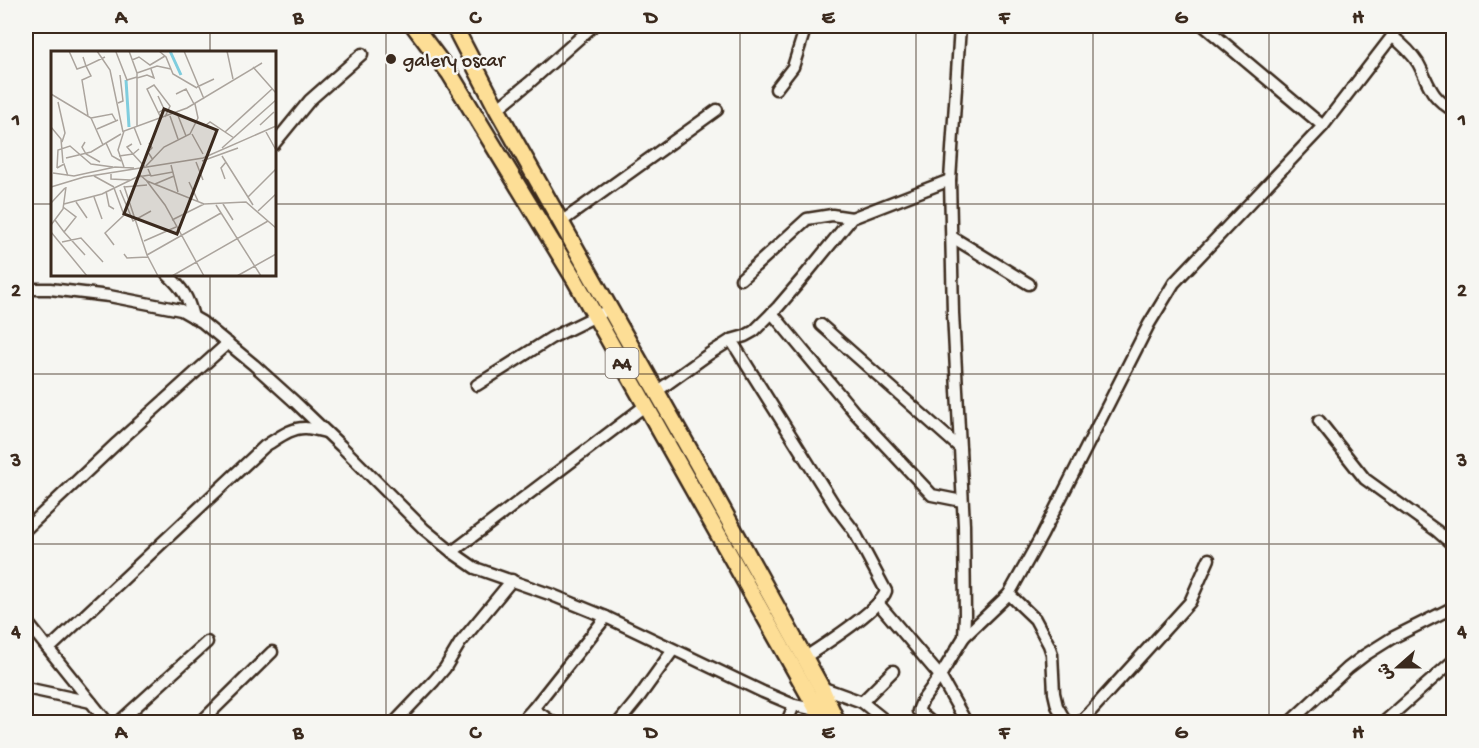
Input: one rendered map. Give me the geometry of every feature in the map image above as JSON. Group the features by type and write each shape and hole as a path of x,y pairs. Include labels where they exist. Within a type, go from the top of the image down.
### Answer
{"highway":[{"name":"A4","path":"414,26 450,74 596,316 821,704 837,723"},
{"name":"A4","path":"454,26 496,109 657,392 804,658 821,704"}],"street":[{"path":"496,109 593,26"},
{"path":"776,89 794,67 806,26"},
{"path":"960,26 950,180 953,313 964,525 964,637"},
{"path":"1204,26 1323,126"},
{"path":"931,723 918,711 922,701 964,637 1009,594 1042,535 1164,298 1174,283 1323,126 1400,26"},
{"path":"1392,36 1412,55 1435,97 1454,111"},
{"path":"276,142 310,100 362,54"},
{"path":"561,222 717,110"},
{"path":"657,392 731,340 754,331 802,279 852,218 950,180"},
{"path":"741,279 807,219 832,215 852,218"},
{"path":"952,237 1029,284"},
{"path":"180,279 193,317"},
{"path":"26,289 50,289 109,296 181,310 202,322 254,365 326,432 424,529 475,568 606,617 794,705 861,702 893,671"},
{"path":"477,385 551,338 610,309"},
{"path":"772,313 855,413 932,495 962,501"},
{"path":"821,326 960,448"},
{"path":"731,340 835,506 854,531 886,591 884,597 852,625 804,658"},
{"path":"26,529 228,343"},
{"path":"452,552 646,405"},
{"path":"1319,421 1365,479 1454,546"},
{"path":"49,649 265,446 298,428 326,432"},
{"path":"1081,723 1190,602 1209,559"},
{"path":"395,723 445,668 460,643 512,580"},
{"path":"1009,594 1035,619 1052,654 1053,693 1066,723"},
{"path":"878,603 940,676 966,723"},
{"path":"1290,723 1365,655 1392,638 1454,607"},
{"path":"521,723 606,617"},
{"path":"26,621 107,723"},
{"path":"119,723 207,642"},
{"path":"619,723 673,650"},
{"path":"201,723 272,652"},
{"path":"1384,723 1454,660"},
{"path":"26,688 91,702"},
{"path":"861,702 887,723"},
{"path":"787,723 794,705"},
{"path":"532,709 552,723"}],"place":[{"name":"galery oscar","path":"391,59"}]}
